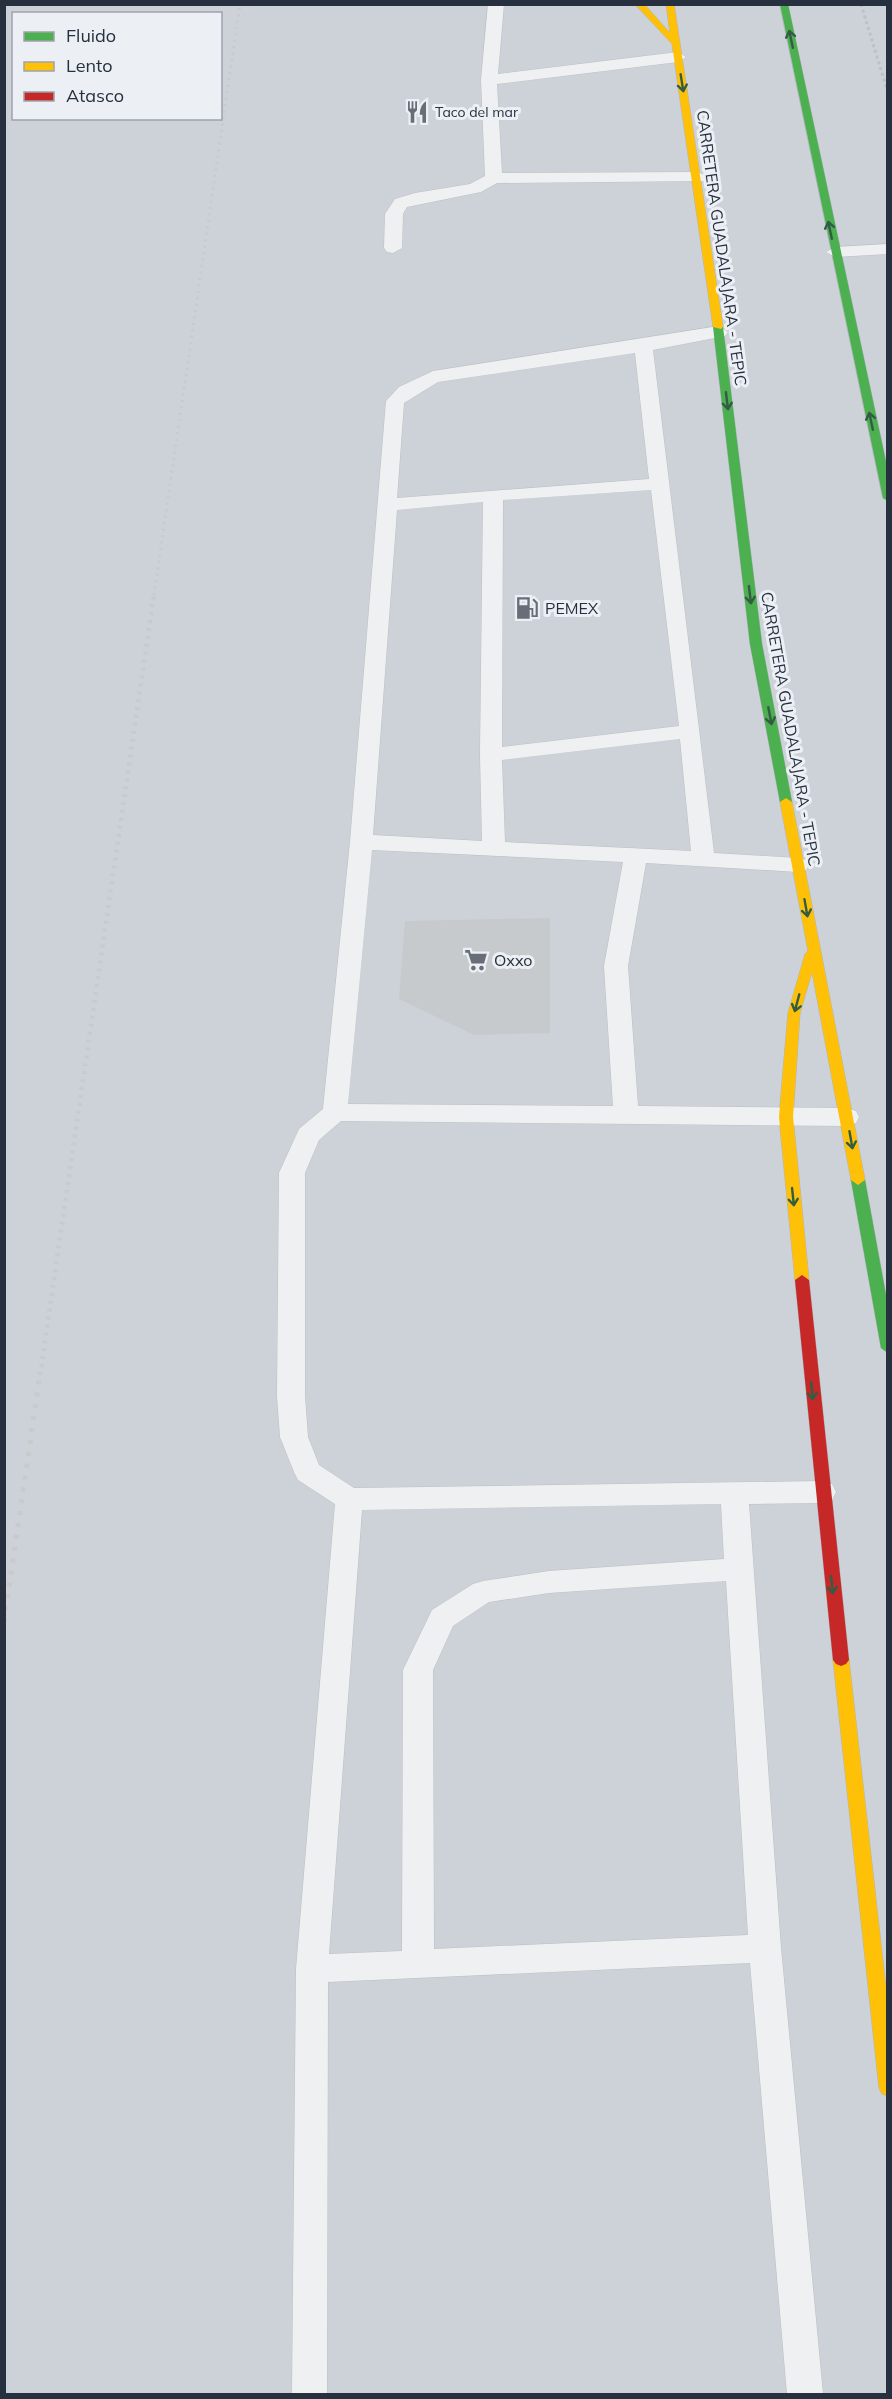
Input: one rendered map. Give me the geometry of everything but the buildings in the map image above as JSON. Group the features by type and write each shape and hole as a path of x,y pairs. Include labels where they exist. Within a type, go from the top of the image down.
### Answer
{"highway":[{"path":"639,4 677,51"},
{"name":"CARRETERA GUADALAJARA - TEPIC","path":"670,4 698,177 719,332 756,644 847,1117 888,1348"},
{"path":"784,4 888,498"},
{"path":"813,946 794,1013 786,1116 822,1492 888,2088"}],"lane":[{"path":"494,178 489,80 496,4"},
{"path":"489,80 677,51"},
{"path":"393,248 394,214 401,204 415,198 475,188 494,178 698,177"},
{"path":"835,252 888,249"},
{"path":"335,1112 362,842 395,401 406,391 433,377 643,346 719,332"},
{"path":"643,346 690,731 703,859"},
{"path":"387,505 493,495 660,484"},
{"path":"493,495 491,755 494,848"},
{"path":"491,755 690,731"},
{"path":"362,842 798,865"},
{"path":"626,1115 616,966 636,855"},
{"path":"822,1492 350,1499 308,1472 294,1437 291,1396 292,1173 308,1135 335,1112 847,1117"},
{"path":"734,1493 765,1948 805,2394"},
{"path":"309,2394 312,1969 350,1499"},
{"path":"418,1964 418,1670 442,1618 483,1592 494,1590 549,1582 739,1569"},
{"path":"312,1969 765,1948"}],"path":[{"path":"861,4 888,93"}],"shaded area":[{"path":"5,5 887,5 887,2394 5,2394"}],"railway":[{"path":"154,595 240,4"},
{"path":"40,1375 154,594"},
{"path":"4,1622 40,1374"}],"traffic: fast":[{"path":"784,4 888,498"},
{"path":"718,327 756,644 786,802"},
{"path":"858,1180 888,1348"}],"traffic: slow":[{"path":"639,4 676,44"},
{"path":"670,4 718,327"},
{"path":"786,802 858,1180"},
{"path":"802,1280 786,1117 794,1013 811,954"},
{"path":"841,1660 888,2088"}],"traffic: jam":[{"path":"802,1280 841,1660"}],"place":[{"name":"Taco del mar","path":"417,112"},
{"name":"PEMEX","path":"527,608"},
{"name":"Oxxo","path":"476,960"}]}
